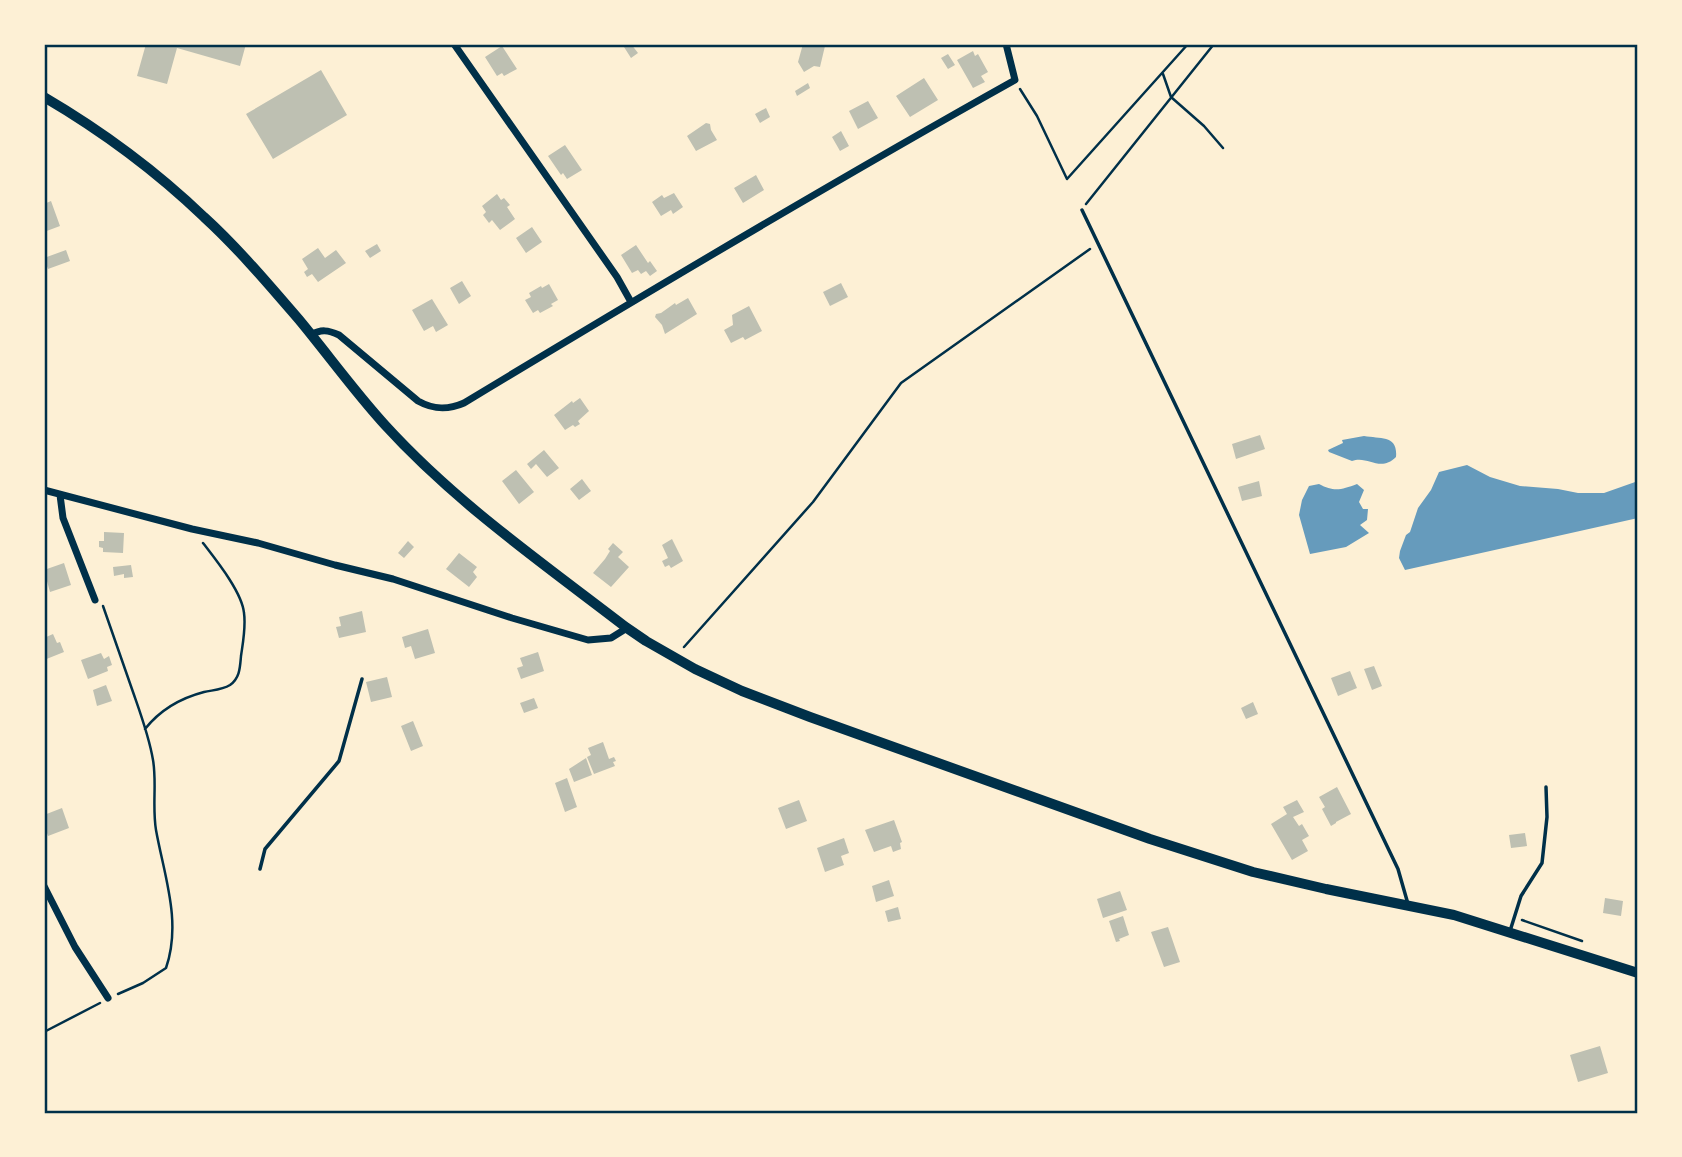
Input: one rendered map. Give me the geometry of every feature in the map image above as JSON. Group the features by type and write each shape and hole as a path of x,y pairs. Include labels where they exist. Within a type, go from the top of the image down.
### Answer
{"main road":[{"path":"44,97 74,114 142,163 206,218 271,288 376,415 425,467 504,534 627,628 704,674 799,713 1150,839 1254,872 1454,915 1638,974"}],"street":[{"path":"454,44 617,277 631,302"},
{"path":"311,335 322,330 330,330 339,335 418,401 428,406 441,409 464,403 631,302 1015,80 1006,44"},
{"path":"44,490 192,530 258,543 393,579 589,640 611,638 627,628"},
{"path":"60,495 64,518 98,599"},
{"path":"44,886 75,947 108,998"}],"lane":[{"path":"1082,210 1398,869 1409,906"},
{"path":"260,869 265,849 339,761 362,679"},
{"path":"1509,933 1521,896 1542,863 1547,817 1546,787"}],"path":[{"path":"1015,80 1037,116 1067,179 1188,44"},
{"path":"1082,210 1214,44"},
{"path":"1163,74 1171,97 1204,126 1223,148"},
{"path":"675,658 813,502 901,383 1090,249"},
{"path":"145,729 154,717 167,707 203,692 219,690 231,685 239,677 245,630 244,610 218,562 192,530"},
{"path":"44,1032 108,998 144,983 166,968 171,946 172,909 156,828 155,775 145,729 98,599"},
{"path":"1514,917 1588,943"}],"water":[{"path":"1364,436 1391,441 1396,457 1390,462 1379,464 1363,460 1352,461 1328,450 1343,443 1342,440"},
{"path":"1467,465 1490,477 1520,486 1578,493 1604,493 1638,481 1638,518 1405,570 1399,558 1400,551 1418,508 1431,490 1439,472"},
{"path":"1319,484 1338,489 1357,484 1364,490 1359,502 1363,509 1368,509 1367,520 1360,525 1369,533 1346,547 1310,554 1299,515 1309,486"}],"building":[{"path":"146,44 246,44 240,66 177,48 167,84 137,76"},
{"path":"629,44 638,53 631,58 624,47"},
{"path":"803,44 824,44 820,67 814,66 804,72 798,62"},
{"path":"502,46 517,69 504,76 502,73 497,76 485,57"},
{"path":"973,51 975,56 978,54 988,72 981,76 985,82 973,88 957,60"},
{"path":"948,54 955,65 948,69 941,58"},
{"path":"321,70 347,115 273,159 246,114"},
{"path":"924,78 938,100 910,117 896,96"},
{"path":"808,83 810,88 797,96 795,91"},
{"path":"868,101 878,118 858,129 849,111"},
{"path":"766,108 770,117 760,123 755,114"},
{"path":"706,123 710,124 717,140 696,151 687,136"},
{"path":"841,131 849,146 840,151 832,137"},
{"path":"565,145 582,170 567,179 548,156"},
{"path":"756,175 764,190 743,203 734,188"},
{"path":"674,193 683,207 673,214 671,210 661,216 652,202 662,195 664,198"},
{"path":"497,194 510,205 507,207 515,219 500,230 492,220 489,223 483,215 486,212 482,206"},
{"path":"51,201 60,226 44,232 44,204"},
{"path":"532,227 542,242 526,253 516,238"},
{"path":"377,244 381,251 370,258 365,251"},
{"path":"636,245 657,271 650,276 646,271 641,274 638,270 632,273 621,255"},
{"path":"318,248 325,258 336,250 346,263 318,282 312,274 307,277 304,272 308,269 302,259"},
{"path":"66,250 70,261 48,269 44,258"},
{"path":"462,281 471,296 459,304 450,288"},
{"path":"841,283 848,297 830,306 823,292"},
{"path":"549,284 558,300 540,313 538,310 533,313 525,300 531,297 529,293"},
{"path":"688,298 697,314 665,334 655,317 656,314"},
{"path":"432,299 448,325 436,332 433,326 424,331 412,310"},
{"path":"749,306 762,331 745,340 743,337 731,343 724,330 733,325 732,315"},
{"path":"580,398 589,411 578,421 580,424 565,430 554,415"},
{"path":"1260,435 1265,449 1236,459 1232,444"},
{"path":"544,450 559,468 547,477 536,464 531,469 527,464"},
{"path":"516,470 534,492 519,504 502,481"},
{"path":"582,479 591,491 579,500 570,489"},
{"path":"1259,481 1262,496 1242,501 1238,487"},
{"path":"104,532 124,533 123,553 103,552 99,541 104,541"},
{"path":"672,539 683,561 671,568 669,565 665,567 662,561 668,558 662,545"},
{"path":"408,541 414,547 404,558 398,553"},
{"path":"613,543 623,552 618,557 629,567 611,587 593,573 605,559"},
{"path":"459,553 477,567 473,572 477,577 469,587 446,569"},
{"path":"64,563 71,585 50,592 44,570"},
{"path":"131,565 133,577 124,578 124,574 114,576 113,567"},
{"path":"362,611 366,632 339,638 336,627 341,626 339,617"},
{"path":"428,629 435,653 415,659 411,646 405,648 402,637"},
{"path":"53,634 64,652 44,660 44,638"},
{"path":"538,652 544,671 521,679 517,668 523,666 520,658"},
{"path":"101,653 104,659 109,656 112,665 107,667 108,671 88,679 81,660"},
{"path":"1374,666 1382,686 1372,690 1364,669"},
{"path":"1350,671 1357,688 1338,696 1331,678"},
{"path":"387,677 392,697 371,702 366,682"},
{"path":"106,685 112,701 97,706 93,690"},
{"path":"534,698 538,708 524,713 520,703"},
{"path":"1253,702 1258,714 1246,719 1241,708"},
{"path":"413,721 423,746 411,751 401,726"},
{"path":"603,742 609,759 614,757 616,761 613,762 615,766 594,774 587,757 591,755 588,748"},
{"path":"586,758 592,775 574,782 569,769"},
{"path":"567,778 577,807 565,812 555,783"},
{"path":"1337,787 1351,814 1331,826 1319,797"},
{"path":"799,800 807,821 786,829 778,808"},
{"path":"1297,800 1304,812 1293,817 1299,826 1302,824 1309,836 1302,840 1308,851 1292,860 1271,824 1287,814 1283,807"},
{"path":"62,808 69,828 48,836 44,815"},
{"path":"894,820 902,842 901,849 893,852 891,846 874,852 865,830"},
{"path":"1525,833 1527,846 1511,848 1509,835"},
{"path":"844,838 849,853 841,856 844,865 825,872 817,848"},
{"path":"889,880 894,896 876,902 872,886"},
{"path":"1120,891 1127,910 1103,918 1097,899"},
{"path":"1605,898 1623,901 1621,916 1603,913"},
{"path":"898,907 901,919 888,922 885,911"},
{"path":"1123,916 1129,935 1116,942 1109,921"},
{"path":"1168,927 1180,962 1164,967 1151,932"},
{"path":"1600,1046 1608,1073 1578,1082 1570,1055"}]}
